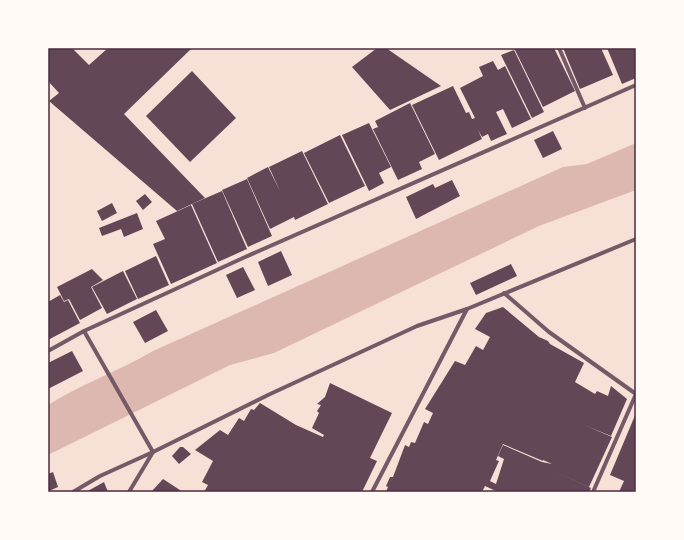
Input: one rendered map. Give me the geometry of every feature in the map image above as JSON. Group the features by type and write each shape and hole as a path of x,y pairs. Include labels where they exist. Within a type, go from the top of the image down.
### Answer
{"street":[{"path":"559,48 585,108"},
{"path":"48,351 84,331 243,258 636,85"},
{"path":"72,492 100,476 153,452 268,395 410,330 468,309 636,239"},
{"path":"504,293 549,332 636,394 593,492"},
{"path":"372,492 468,309"},
{"path":"84,331 153,452"},
{"path":"129,492 153,452"}],"shaded area":[{"path":"636,143 636,190 539,226 274,353 230,365 48,455 48,405 61,397 153,351 563,167 587,164"}],"building":[{"path":"48,48 72,48 89,65 108,48 192,48 124,114 205,198 177,211 49,101 59,93 48,81"},
{"path":"377,48 386,48 441,86 390,110 352,67"},
{"path":"514,48 554,48 575,91 543,107"},
{"path":"563,48 601,48 613,75 580,89"},
{"path":"607,48 635,48 636,78 622,84"},
{"path":"514,50 544,112 532,118 501,55"},
{"path":"493,61 498,70 505,66 531,119 512,128 503,109 496,112 507,134 491,141 488,134 482,137 478,130 482,139 439,160 412,105 453,86 466,113 469,112 472,119 475,118 460,88 483,76 479,67"},
{"path":"192,71 236,118 190,162 146,116"},
{"path":"410,103 435,154 419,162 422,169 398,180 373,129 378,127 375,121"},
{"path":"369,123 391,167 379,173 384,183 369,191 342,135"},
{"path":"553,131 562,149 543,158 534,140"},
{"path":"340,135 365,186 329,203 304,153"},
{"path":"302,151 328,204 295,220 294,217 270,229 247,178 268,167 280,191 269,167"},
{"path":"247,179 272,236 248,247 222,190"},
{"path":"452,180 460,196 416,219 406,197 433,184 435,188"},
{"path":"222,191 247,249 218,262 192,204"},
{"path":"145,194 152,202 143,210 136,201"},
{"path":"112,203 117,213 102,221 97,211"},
{"path":"191,205 217,263 171,284 153,244 165,239 156,221"},
{"path":"137,213 143,229 124,237 121,229 102,236 99,228"},
{"path":"281,251 292,275 268,286 258,262"},
{"path":"156,256 169,285 138,299 125,271"},
{"path":"511,264 517,276 476,295 470,283"},
{"path":"243,267 255,290 237,298 226,275"},
{"path":"92,269 103,280 91,287 102,308 80,320 69,299 64,301 57,287"},
{"path":"123,271 137,299 107,314 92,287"},
{"path":"60,295 64,302 68,300 80,323 48,340 48,302"},
{"path":"503,307 539,337 584,363 575,382 595,394 597,391 608,396 611,386 627,399 611,436 584,425 612,437 589,487 547,468 591,488 589,492 498,492 485,486 482,492 386,492 388,487 386,486 390,477 393,477 405,445 409,447 411,442 415,443 424,422 428,424 433,413 425,409 455,361 465,365 476,346 483,350 490,337 475,329 486,313","holes":["503,444 552,464 542,462 503,445 498,456 504,459 496,484 490,481 499,461 496,460"]},
{"path":"156,310 168,331 145,343 133,322"},
{"path":"72,351 83,371 48,389 48,363"},
{"path":"330,383 392,413 370,458 377,461 362,492 204,492 208,485 202,482 213,461 195,450 220,430 228,435 239,418 244,421 251,409 254,410 260,403 296,425 323,437 324,435 312,428 319,413 317,411 321,405 317,404 325,397"},
{"path":"636,413 636,492 619,492 624,481 610,475"},
{"path":"180,447 183,447 191,454 179,464 172,456"},
{"path":"53,472 58,487 49,491 48,474"},
{"path":"163,479 183,492 151,492"},
{"path":"104,482 108,492 86,492"}]}
